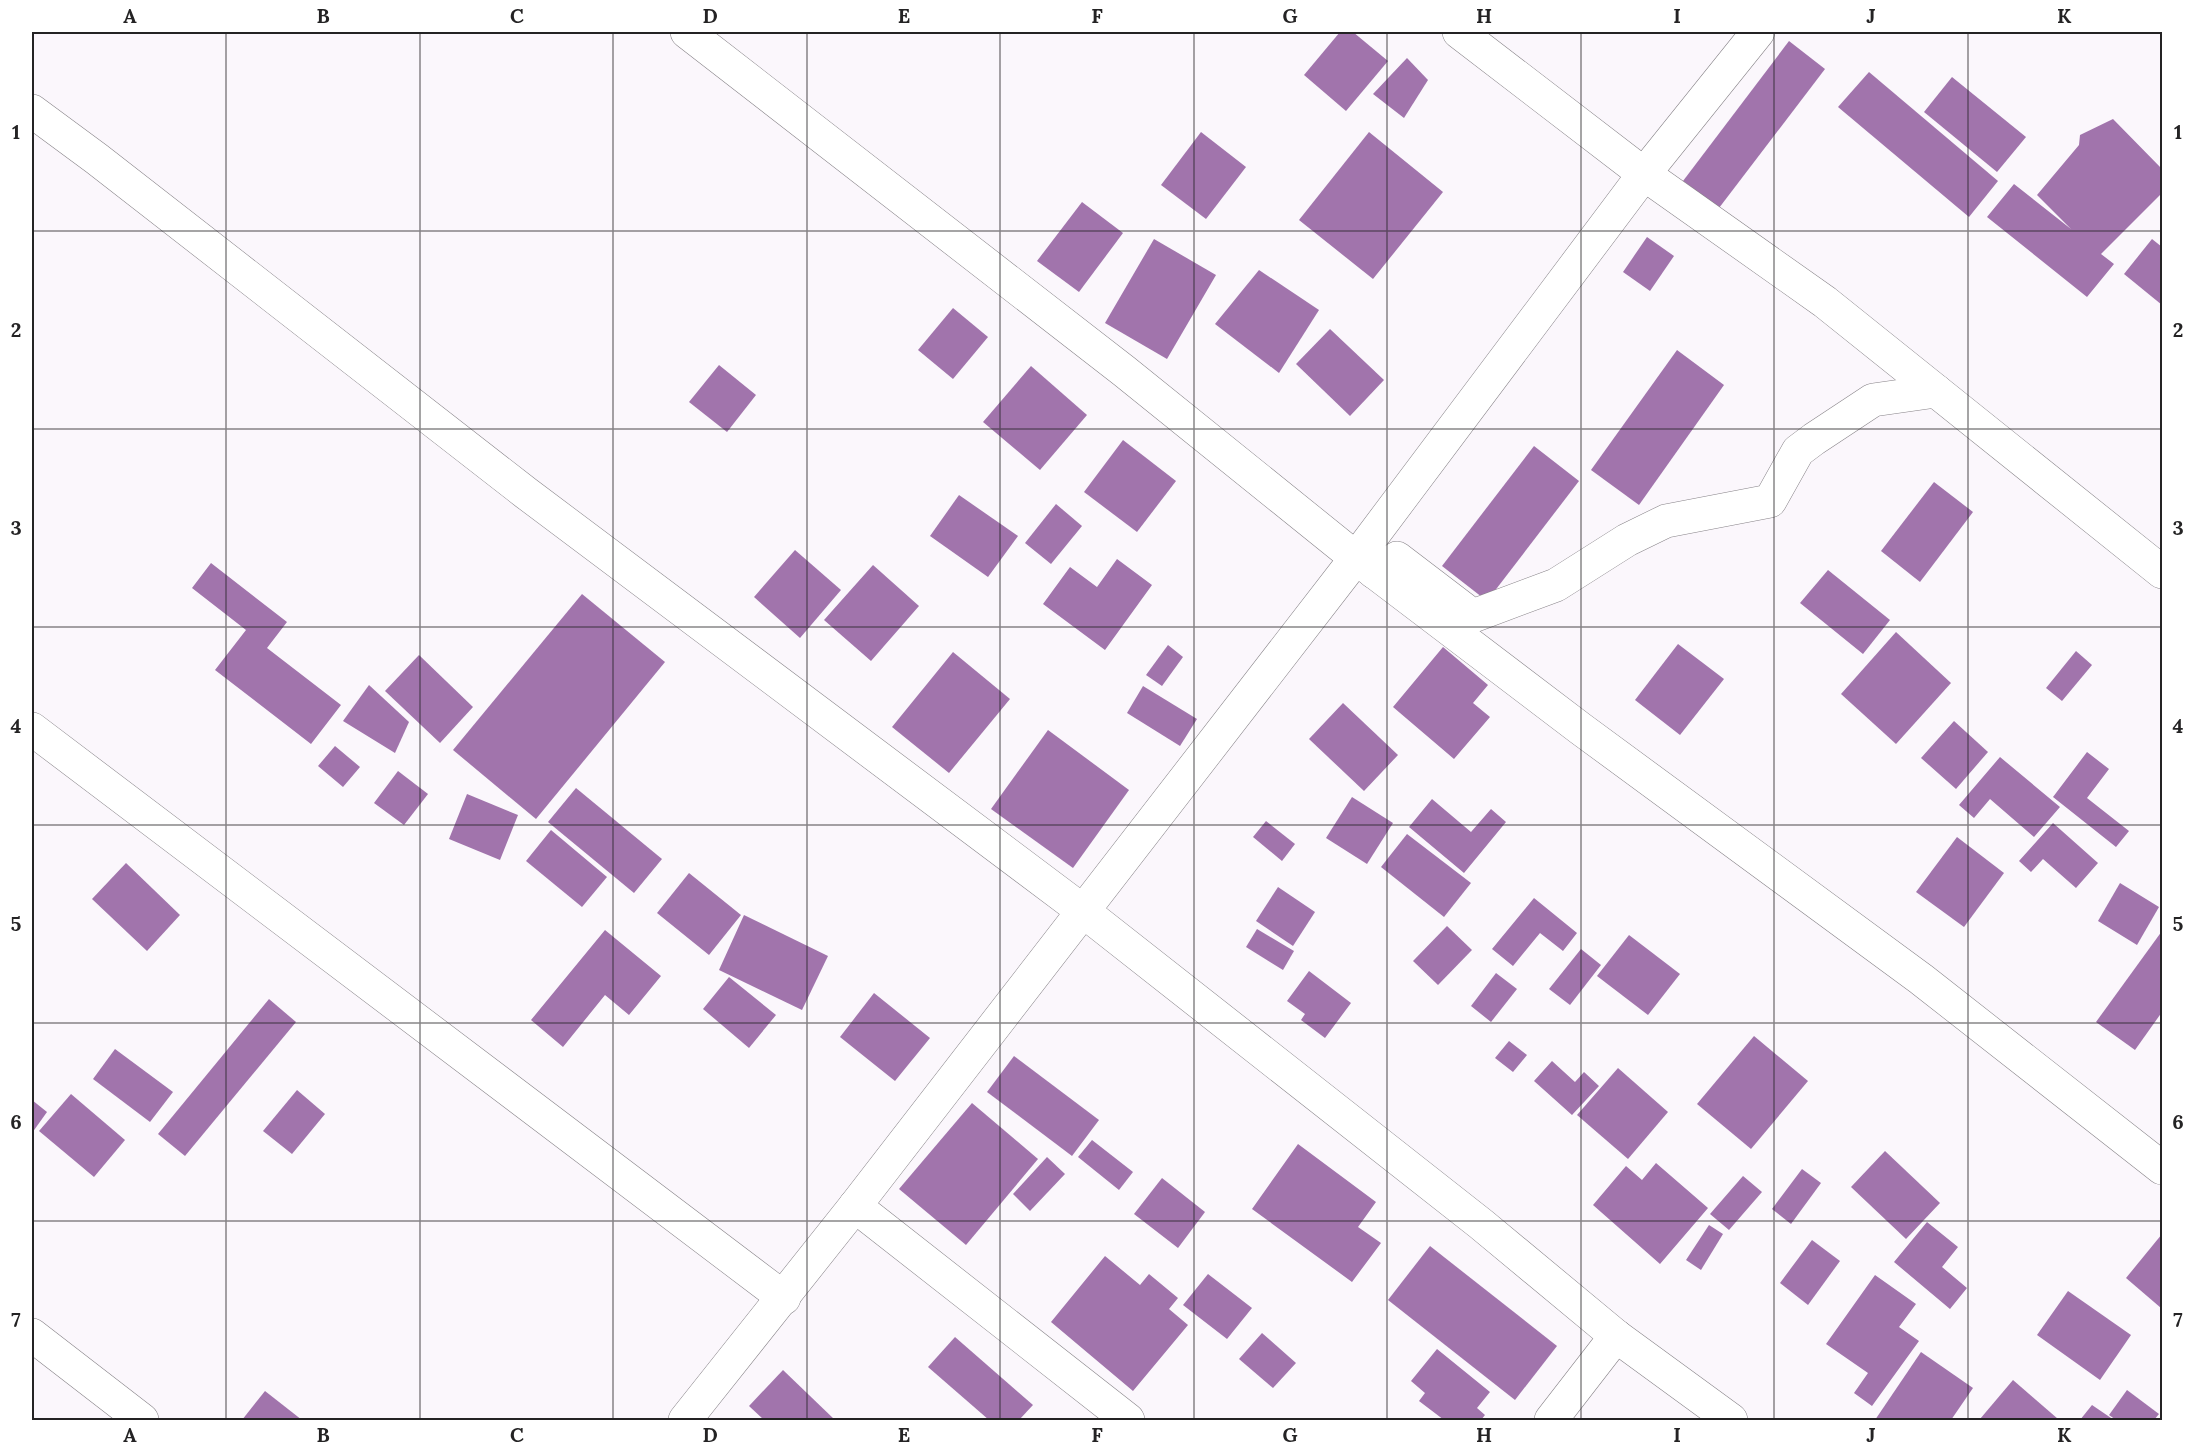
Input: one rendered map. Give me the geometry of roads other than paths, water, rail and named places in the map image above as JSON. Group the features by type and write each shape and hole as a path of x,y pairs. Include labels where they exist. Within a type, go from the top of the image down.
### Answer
{"street":[{"path":"687,32 1124,371 1365,565 1590,736 1921,979 2163,1168"},
{"path":"1459,32 1644,174 1824,302 2163,572"},
{"path":"685,1420 784,1298 1083,911 1365,565 1644,174 1758,32"},
{"path":"32,111 535,500 1083,911 1481,1224 1616,1336 1731,1420"},
{"path":"1365,565 1397,558 1473,616 1556,585 1627,540 1666,521 1770,501 1798,451 1814,439 1873,400 1936,391"},
{"path":"32,729 784,1298"},
{"path":"855,1206 1128,1420"},
{"path":"32,1335 142,1420"},
{"path":"1551,1420 1616,1336"}]}
